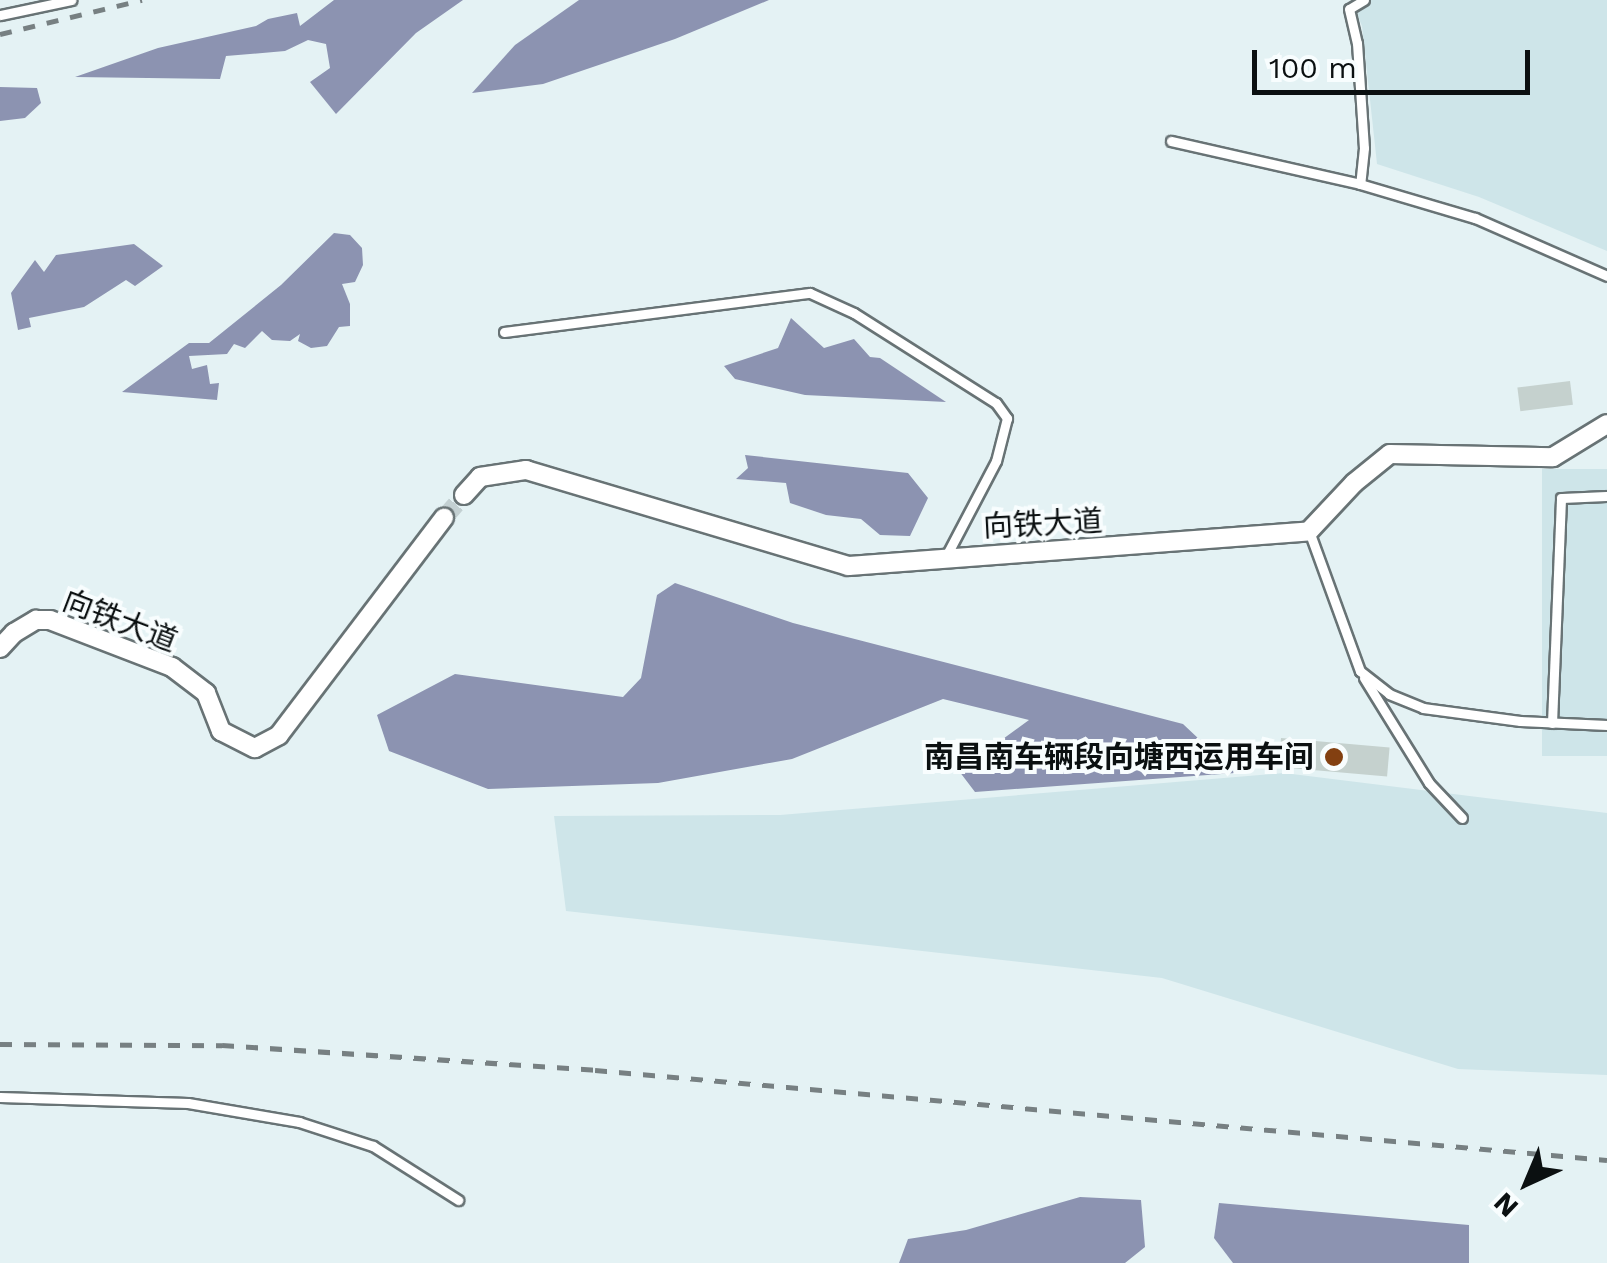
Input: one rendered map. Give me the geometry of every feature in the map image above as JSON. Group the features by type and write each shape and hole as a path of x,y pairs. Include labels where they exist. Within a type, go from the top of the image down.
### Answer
{"street":[{"path":"1309,531 1354,483 1390,454 1553,457 1607,424"},
{"name":"向铁大道","path":"464,495 480,477 526,470 848,566 1309,531"},
{"name":"向铁大道","path":"0,648 14,633 36,620 50,620 172,667 206,693 221,731 255,748 278,735 444,518"}],"lane":[{"path":"0,15 71,0"},
{"path":"1360,184 1364,148 1358,61 1349,9 1364,0"},
{"path":"1171,141 1360,184 1475,218 1607,276"},
{"path":"504,332 810,292 854,313 996,403 1007,418 996,461 944,558"},
{"path":"1552,723 1560,498 1607,496"},
{"path":"1309,531 1360,671 1429,783 1462,818"},
{"path":"1360,671 1389,694 1423,708 1607,726"},
{"path":"0,1097 188,1104 299,1122 374,1146 458,1200"}],"shaded area":[{"path":"1351,0 1607,0 1607,251 1479,197 1377,164 1362,26"},
{"path":"1542,469 1607,469 1607,756 1542,756"},
{"path":"1284,773 1607,813 1607,1075 1458,1069 1162,978 566,911 554,816 780,815"}],"water":[{"path":"334,0 463,0 416,33 336,114 310,82 330,68 326,44 308,40 285,51 226,56 220,79 75,77 158,48 256,26 268,19 297,13 300,26"},
{"path":"579,0 769,0 675,39 543,84 472,93 515,45"},
{"path":"0,87 37,88 41,103 25,118 0,121"},
{"path":"334,233 350,235 362,248 363,265 355,282 342,284 350,304 350,326 339,327 327,346 311,348 298,341 300,334 290,341 272,340 262,331 245,348 234,344 227,354 189,356 192,369 207,365 210,384 219,383 217,400 122,392 189,343 209,343 281,285"},
{"path":"134,244 163,266 135,286 126,280 84,307 29,318 31,327 18,330 11,293 35,260 44,272 56,255"},
{"path":"791,318 824,348 854,339 870,357 880,358 946,402 805,395 735,379 724,366 778,348"},
{"path":"745,455 908,473 928,498 910,536 880,535 861,519 826,515 790,503 786,483 736,479 748,468"},
{"path":"675,583 793,623 1183,724 1235,773 975,792 959,771 1029,720 943,699 792,759 658,783 488,789 389,751 377,715 455,674 623,697 641,678 657,595"},
{"path":"1080,1197 1141,1200 1145,1247 1125,1263 899,1263 908,1239 966,1230"},
{"path":"1219,1203 1469,1225 1469,1263 1233,1263 1214,1238"}],"building":[{"path":"1570,381 1573,405 1520,411 1517,387"},
{"name":"南昌南车辆段向塘西运用车间","path":"1281,738 1390,747 1387,776 1278,767"}],"tunnel":[{"path":"444,518 464,495"}],"railway":[{"path":"0,34 142,0"},
{"path":"0,1044 222,1045 595,1070 1607,1160"}],"place":[{"name":"南昌南车辆段向塘西运用车间","path":"1334,757"}]}
